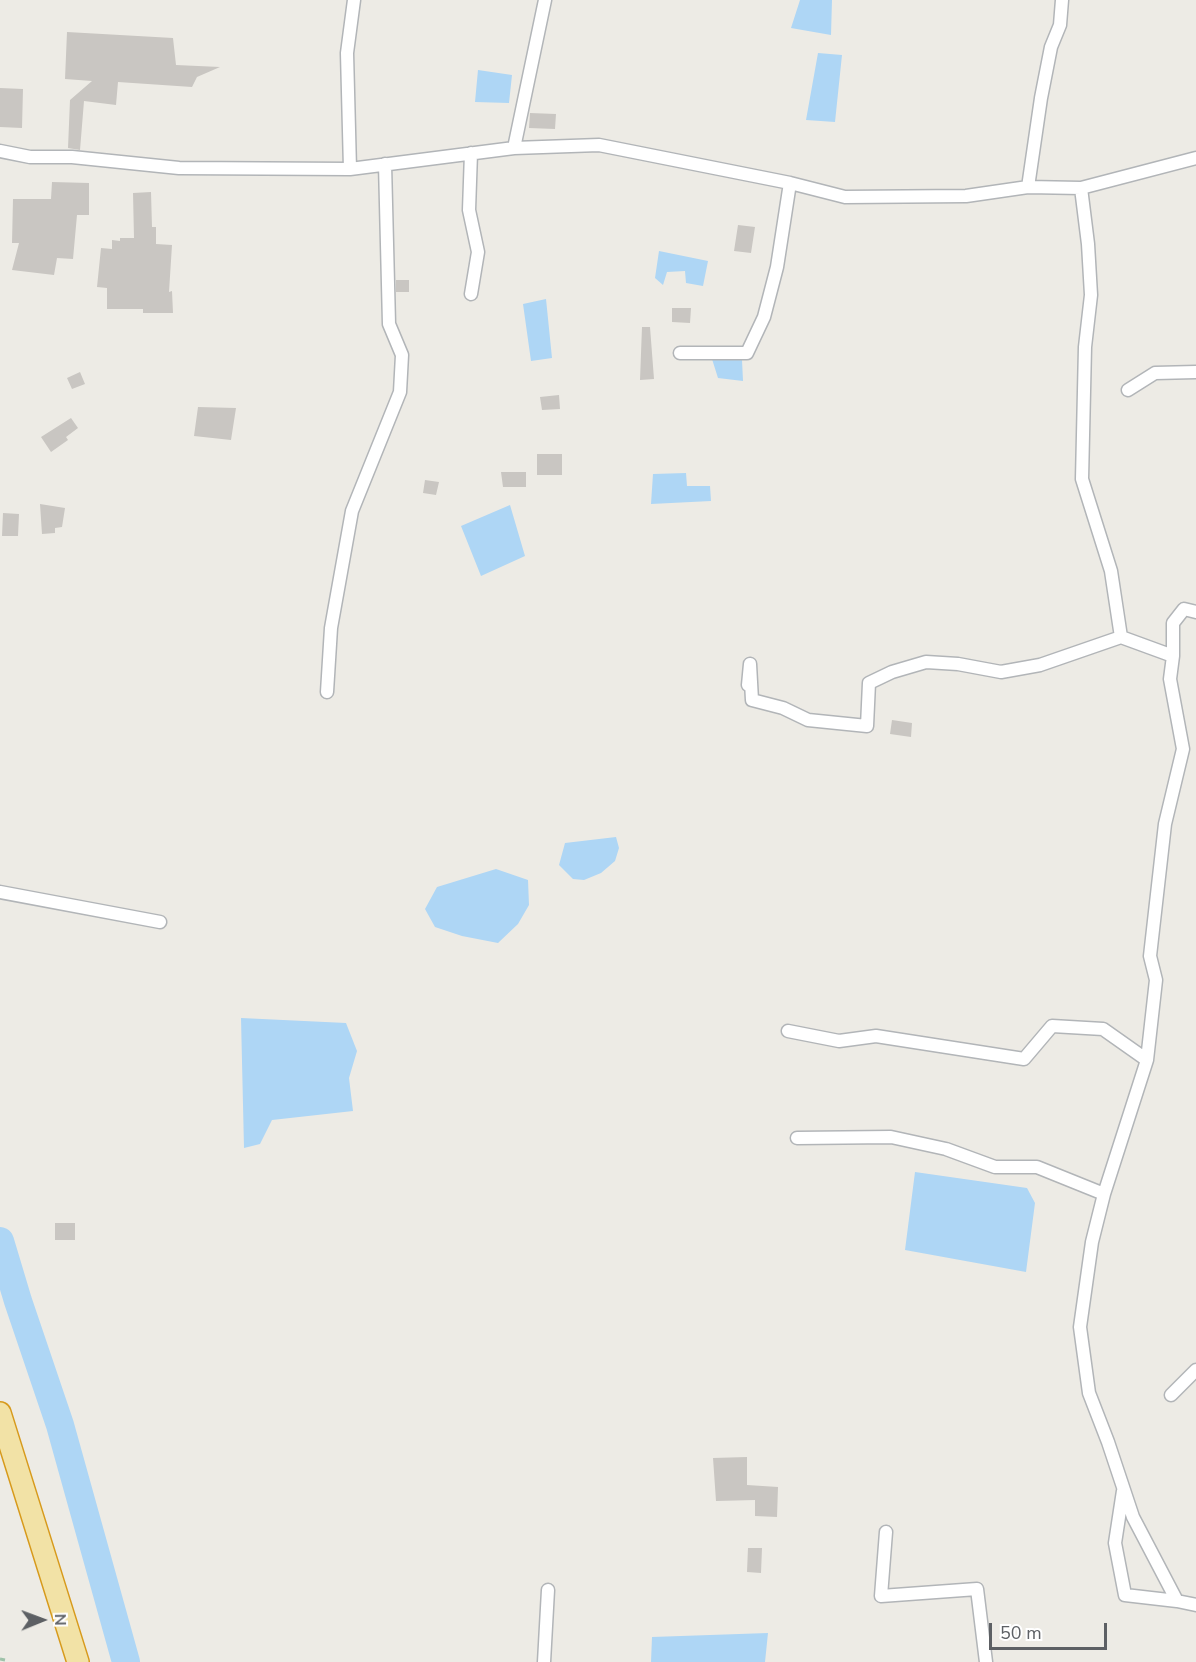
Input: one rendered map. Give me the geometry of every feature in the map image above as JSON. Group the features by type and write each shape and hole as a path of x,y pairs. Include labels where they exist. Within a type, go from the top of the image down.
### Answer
{"highway":[{"path":"0,1413 78,1662"}],"street":[{"path":"350,169 347,52 354,0"},
{"path":"514,148 545,0"},
{"path":"1028,187 1041,98 1051,47 1060,24 1062,0"},
{"path":"0,151 30,156 179,168 350,169 514,148 599,145 790,183 845,197 966,196 1028,187 1081,188 1196,158"},
{"path":"471,153 469,210 478,252 471,294"},
{"path":"327,692 331,628 352,511 400,392 402,355 389,324 385,164"},
{"path":"680,353 747,353 764,317 777,267 790,183"},
{"path":"1081,188 1091,295 1085,347 1082,478 1111,571 1121,637"},
{"path":"1128,390 1155,373 1196,372"},
{"path":"1177,1601 1133,1517 1089,1393 1080,1327 1092,1242 1104,1194 1147,1060 1156,980 1150,956 1165,824 1183,749 1170,679 1173,623 1184,609 1196,612"},
{"path":"748,685 750,664 752,700 783,708 808,720 867,726 869,683 892,672 926,662 958,664 1001,672 1040,665 1121,637 1173,656"},
{"path":"0,892 160,922"},
{"path":"788,1031 839,1041 876,1036 1024,1059 1052,1026 1103,1029 1147,1060"},
{"path":"797,1138 891,1137 946,1149 995,1167 1037,1167 1104,1194"},
{"path":"1171,1395 1196,1370"},
{"path":"1124,1489 1114,1543 1125,1594 1196,1605"},
{"path":"886,1532 881,1596 977,1589 986,1662"},
{"path":"544,1662 548,1590"}],"water":[{"path":"800,0 832,0 831,35 791,28"},
{"path":"818,53 842,55 835,122 806,120"},
{"path":"478,70 512,75 509,103 475,102"},
{"path":"659,251 708,261 703,286 686,283 685,271 667,272 663,285 655,278"},
{"path":"546,299 552,358 531,361 523,304"},
{"path":"712,359 742,360 743,381 718,378"},
{"path":"686,473 687,486 710,486 711,501 651,504 653,474"},
{"path":"510,505 525,556 481,576 461,526"},
{"path":"616,837 619,848 615,861 601,873 584,880 573,879 559,865 565,843"},
{"path":"496,869 528,880 529,905 518,924 498,943 462,936 435,927 425,909 437,887"},
{"path":"241,1018 346,1023 357,1051 349,1078 353,1111 272,1120 260,1144 244,1148"},
{"path":"915,1172 1027,1188 1035,1203 1026,1272 905,1250"},
{"path":"768,1633 765,1662 651,1662 652,1637"}],"building":[{"path":"67,32 173,38 176,65 220,67 197,77 192,87 118,82 116,105 84,101 80,150 68,148 70,100 92,81 65,79"},
{"path":"0,88 23,89 22,128 0,127"},
{"path":"530,113 556,114 555,129 529,128"},
{"path":"52,182 89,183 89,215 77,215 73,259 57,258 54,275 12,270 19,243 12,243 13,199 51,199"},
{"path":"151,192 152,227 156,227 156,244 172,245 169,292 172,291 173,313 143,313 143,309 107,309 107,288 97,287 101,248 112,249 112,240 134,238 133,193"},
{"path":"738,225 755,227 751,253 734,251"},
{"path":"396,280 409,280 409,292 396,292"},
{"path":"672,308 691,308 690,323 672,322"},
{"path":"642,327 650,327 654,379 640,380"},
{"path":"80,372 85,384 72,389 67,378"},
{"path":"559,395 560,409 542,410 540,397"},
{"path":"198,407 236,408 231,440 194,436"},
{"path":"71,418 78,428 66,437 68,440 51,452 41,437"},
{"path":"537,454 562,454 562,475 537,475"},
{"path":"501,472 526,472 526,487 503,487"},
{"path":"425,480 439,482 436,495 423,493"},
{"path":"40,504 65,508 62,527 55,528 55,533 42,534"},
{"path":"3,513 19,514 18,536 2,536"},
{"path":"892,720 912,723 911,737 890,734"},
{"path":"55,1223 75,1223 75,1240 55,1240"},
{"path":"747,1457 747,1485 778,1487 777,1517 755,1516 755,1500 716,1501 713,1458"},
{"path":"748,1548 762,1548 761,1573 747,1572"}],"waterway":[{"path":"0,1241 60,1425 126,1662"}]}
